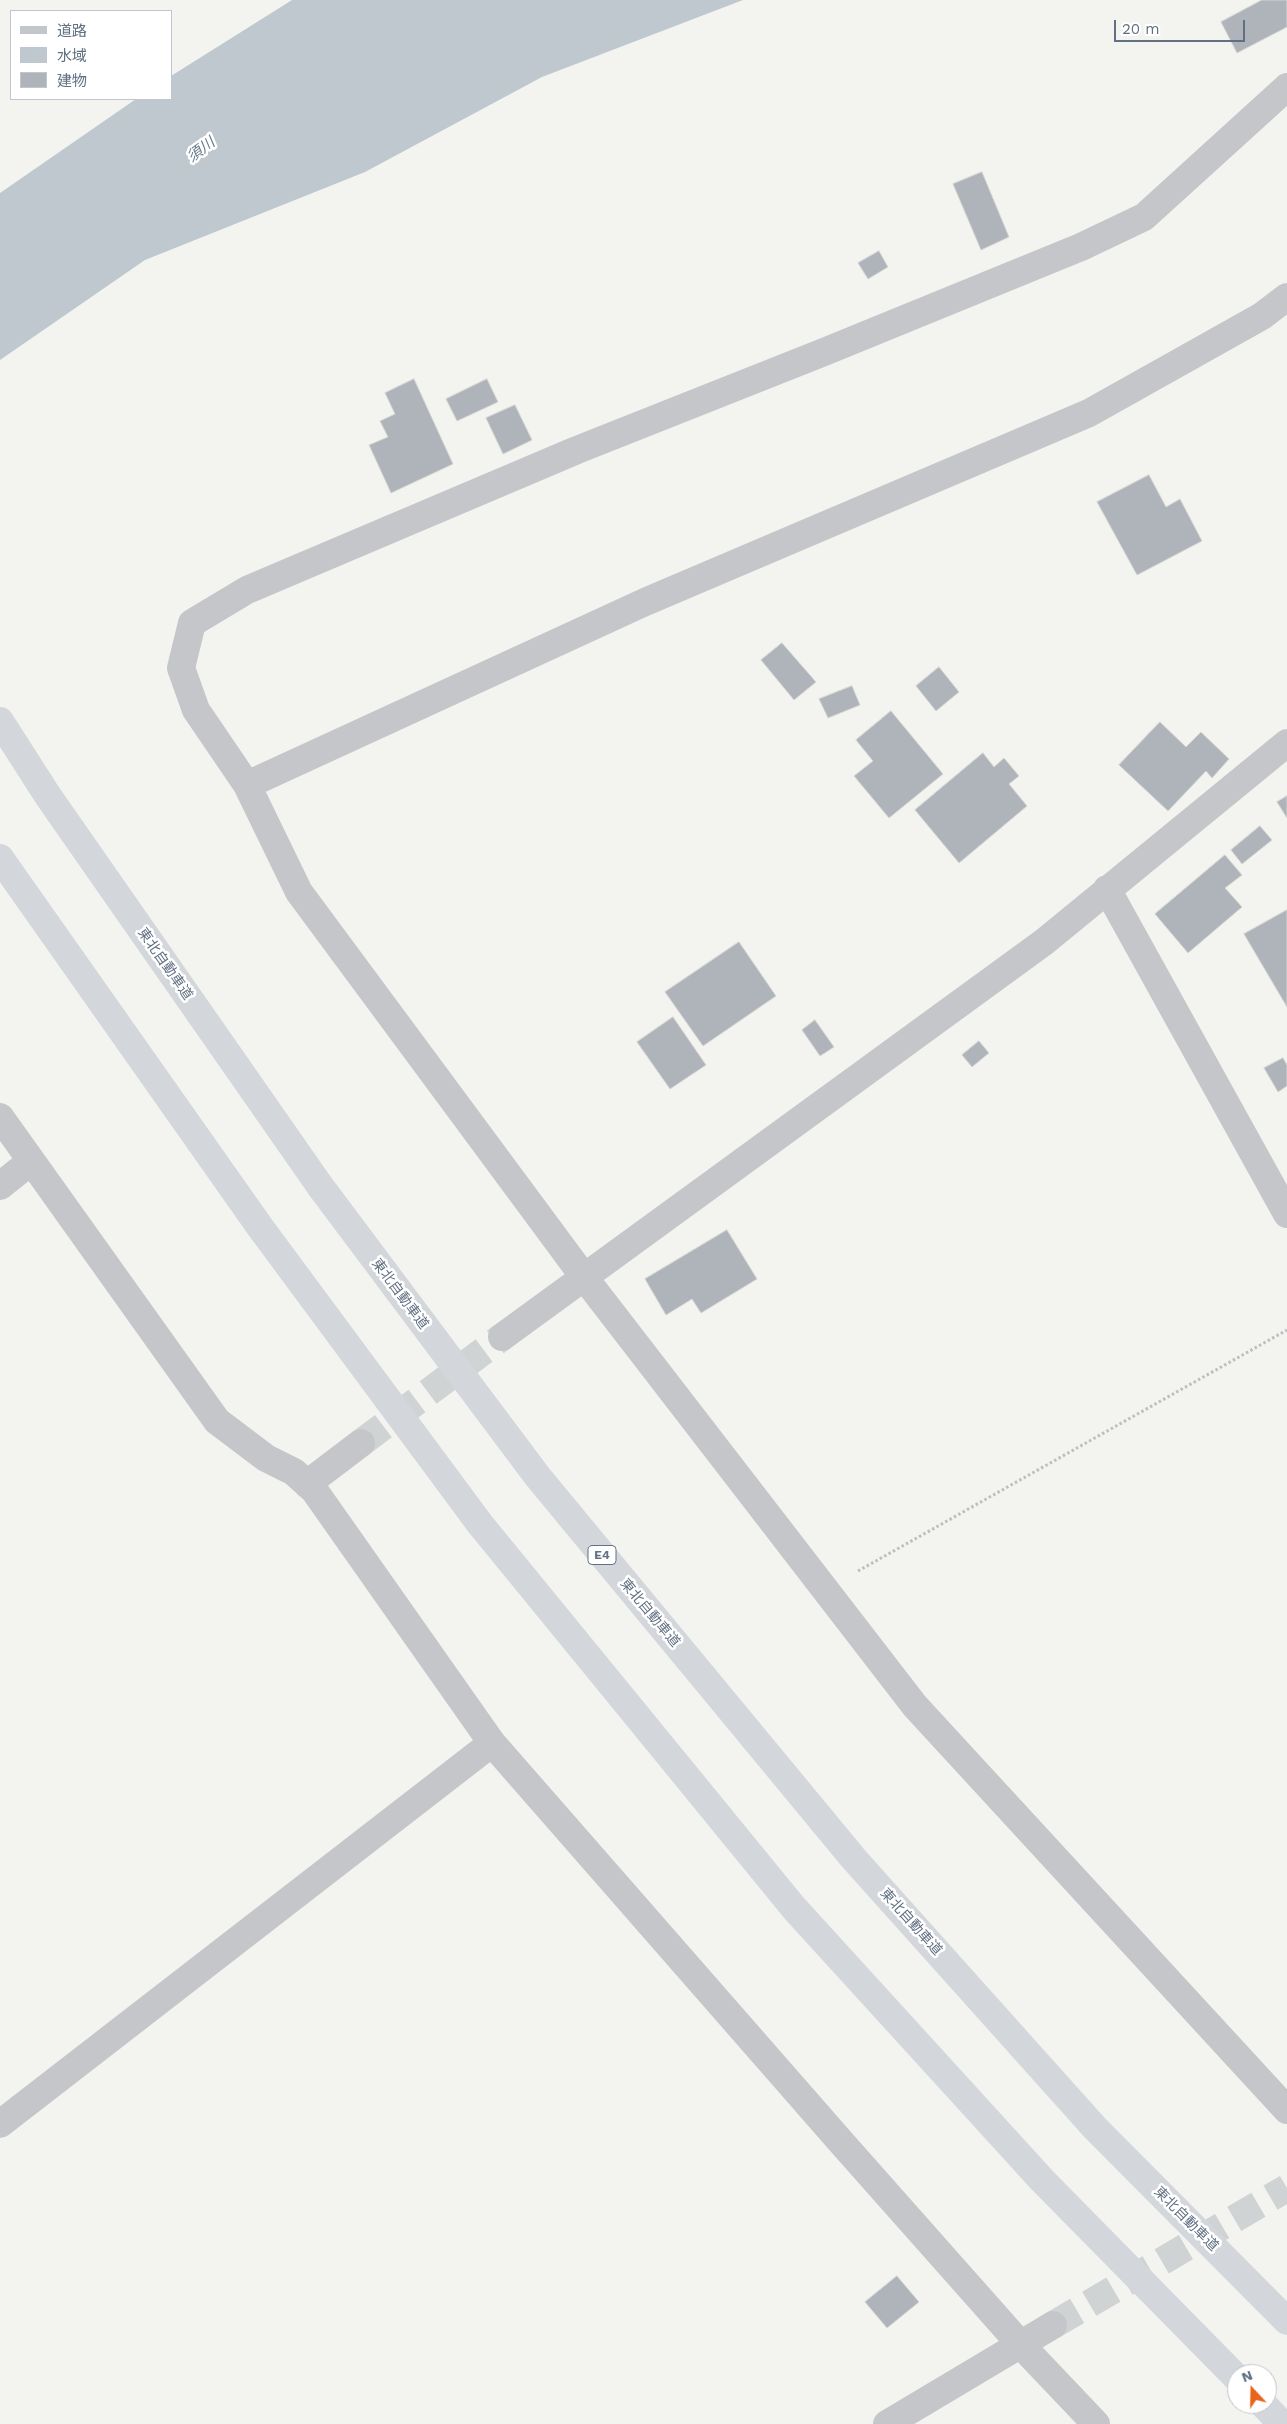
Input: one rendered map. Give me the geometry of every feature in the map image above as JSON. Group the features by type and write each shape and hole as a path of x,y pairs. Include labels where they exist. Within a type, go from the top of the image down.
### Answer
{"highway":[{"name":"東北自動車道","path":"0,721 48,796 320,1186 538,1477 854,1860 1095,2128 1287,2321"},
{"path":"0,858 260,1227 480,1524 794,1908 1042,2180 1227,2368"},
{"path":"1272,2414 1282,2424"}],"street":[{"path":"1287,87 1144,217 1072,251 549,461 247,590 192,623 181,668 196,710 248,785 299,892 584,1277 916,1706 1287,2110"},
{"path":"248,785 645,602 1089,413 1262,316 1287,296"},
{"path":"502,1337 1044,942 1287,742"},
{"path":"1107,890 1287,1214"},
{"path":"0,1117 30,1162 217,1421 266,1458 294,1472 314,1490 492,1743 1021,2345 1096,2424"},
{"path":"0,1186 30,1162"},
{"path":"307,1484 361,1443"},
{"path":"0,2124 492,1743"},
{"path":"887,2424 1053,2325"}],"path":[{"path":"825,1589 1287,1330"}],"water":[{"name":"須川","path":"292,0 743,0 542,77 365,172 145,260 0,360 0,193 135,100 172,100 172,75"}],"building":[{"path":"1262,0 1287,0 1287,27 1237,53 1221,22"},
{"path":"982,172 1009,237 981,250 953,184"},
{"path":"879,251 888,267 868,279 858,263"},
{"path":"414,379 453,464 391,493 369,445 388,437 380,421 395,414 385,393"},
{"path":"487,379 498,402 457,421 446,399"},
{"path":"515,405 532,440 503,454 486,418"},
{"path":"1149,475 1166,507 1180,499 1202,541 1137,575 1097,502"},
{"path":"782,643 816,682 794,700 761,660"},
{"path":"939,667 959,692 936,711 916,686"},
{"path":"852,686 860,705 828,718 819,699"},
{"path":"891,711 943,774 889,818 854,776 873,761 856,740"},
{"path":"1160,722 1186,747 1201,732 1229,759 1212,778 1206,771 1168,811 1119,765"},
{"path":"983,753 994,767 1004,758 1019,776 1009,784 1027,806 959,863 915,810"},
{"path":"1287,796 1287,818 1277,802"},
{"path":"1260,826 1272,840 1242,864 1231,850"},
{"path":"1225,855 1242,875 1225,888 1242,907 1188,953 1155,914"},
{"path":"1287,910 1287,1007 1244,934"},
{"path":"739,942 776,996 703,1046 665,992"},
{"path":"673,1017 706,1065 670,1089 637,1042"},
{"path":"815,1020 834,1047 820,1056 802,1030"},
{"path":"979,1041 989,1053 972,1067 962,1055"},
{"path":"1283,1058 1287,1065 1287,1086 1278,1092 1264,1068"},
{"path":"727,1230 757,1279 701,1313 692,1299 666,1315 645,1279"},
{"path":"897,2276 919,2302 887,2328 865,2302"}],"tunnel":[{"path":"361,1443 502,1337"},
{"path":"1053,2325 1287,2188"}]}
